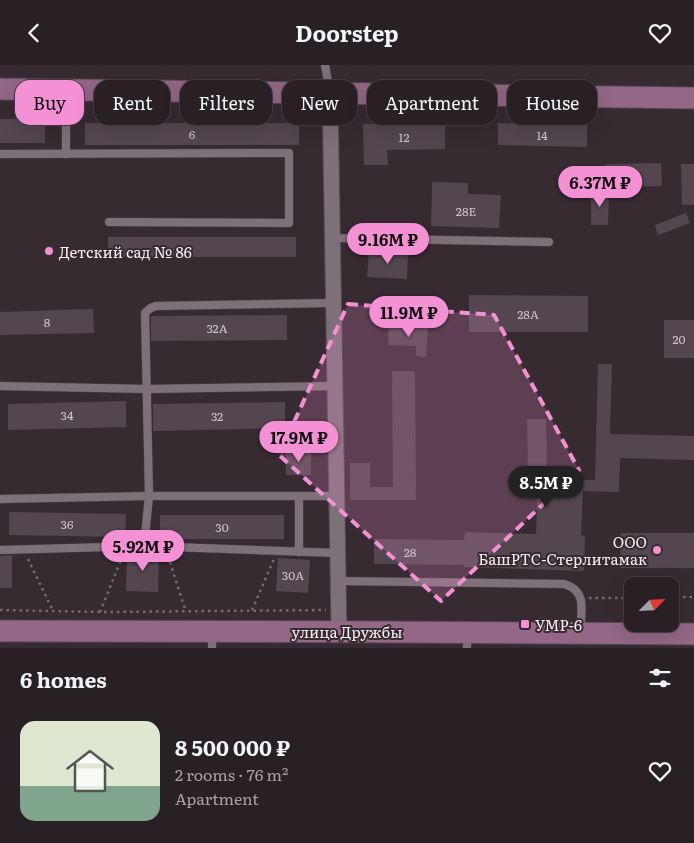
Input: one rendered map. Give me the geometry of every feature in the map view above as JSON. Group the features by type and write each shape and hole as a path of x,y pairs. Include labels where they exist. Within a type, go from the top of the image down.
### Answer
{"main road":[{"path":"0,89 15,89"},
{"path":"84,90 282,92"},
{"path":"357,93 694,98"},
{"name":"улица Дружбы","path":"0,631 212,640 339,631 467,640 580,633 694,634"}],"street":[{"path":"330,125 339,631"}],"lane":[{"path":"325,65 328,80"},
{"path":"66,125 66,154"},
{"path":"0,154 289,153 289,223 109,223"},
{"path":"332,238 549,242"},
{"path":"144,546 149,496 146,313 152,307 333,303"},
{"path":"0,386 146,389 335,386"},
{"path":"0,499 149,496 336,496"},
{"path":"299,496 299,552"},
{"path":"0,550 144,546 337,553"},
{"path":"338,581 564,584 571,586 578,592 581,599 580,633"}],"path":[{"path":"100,612 126,547"},
{"path":"166,547 186,611"},
{"path":"23,549 54,611"},
{"path":"252,611 277,551"},
{"path":"679,597 694,597"},
{"path":"581,599 624,598"},
{"path":"0,610 100,612 338,609"}],"highlighted area":[{"path":"348,304 494,315 579,470 441,601 279,455"}],"building":[{"path":"0,119 15,119 15,125 45,125 45,143 0,143"},
{"path":"85,123 94,123 94,125 170,125 170,123 180,123 180,125 272,125 272,123 282,123 282,125 299,125 299,145 85,145"},
{"path":"498,123 507,123 507,125 587,125 587,147 498,145"},
{"path":"363,124 445,125 445,149 387,150 388,165 364,165"},
{"path":"661,163 662,186 607,187 606,164"},
{"path":"681,164 694,164 694,205 682,205"},
{"path":"432,182 468,183 468,194 501,195 499,228 431,226"},
{"path":"591,192 609,192 608,225 591,225"},
{"path":"686,213 690,223 658,235 655,225"},
{"path":"108,237 296,237 296,257 108,257"},
{"path":"369,250 408,252 407,279 367,277"},
{"path":"469,295 588,296 588,332 469,332"},
{"path":"93,309 94,333 0,335 0,312"},
{"path":"287,315 287,340 151,341 151,316"},
{"path":"664,320 694,320 694,358 664,358"},
{"path":"389,325 428,327 426,357 416,356 416,346 388,345"},
{"path":"598,364 612,364 610,434 694,436 694,460 620,458 619,492 583,491 581,535 585,536 584,571 464,567 464,565 374,564 374,539 464,540 465,532 536,534 538,478 595,480"},
{"path":"392,371 415,371 416,500 350,500 350,463 370,463 370,487 393,487"},
{"path":"126,401 126,427 8,430 8,404"},
{"path":"285,402 285,428 153,431 153,404"},
{"path":"527,419 546,419 547,477 528,477"},
{"path":"286,452 311,452 311,475 286,475"},
{"path":"9,512 126,514 125,537 9,535"},
{"path":"160,515 284,515 284,539 160,539"},
{"name":"ООО БашРТС-Стерлитамак","path":"621,533 694,533 694,568 620,568"},
{"path":"127,553 159,553 158,592 126,591"},
{"path":"12,555 12,588 0,588 0,556"},
{"path":"278,558 310,560 308,593 276,591"}],"place":[{"name":"Детский сад № 86","path":"49,251"},
{"name":"ООО БашРТС-Стерлитамак","path":"657,550"},
{"name":"УМР-6","path":"525,624"}]}
